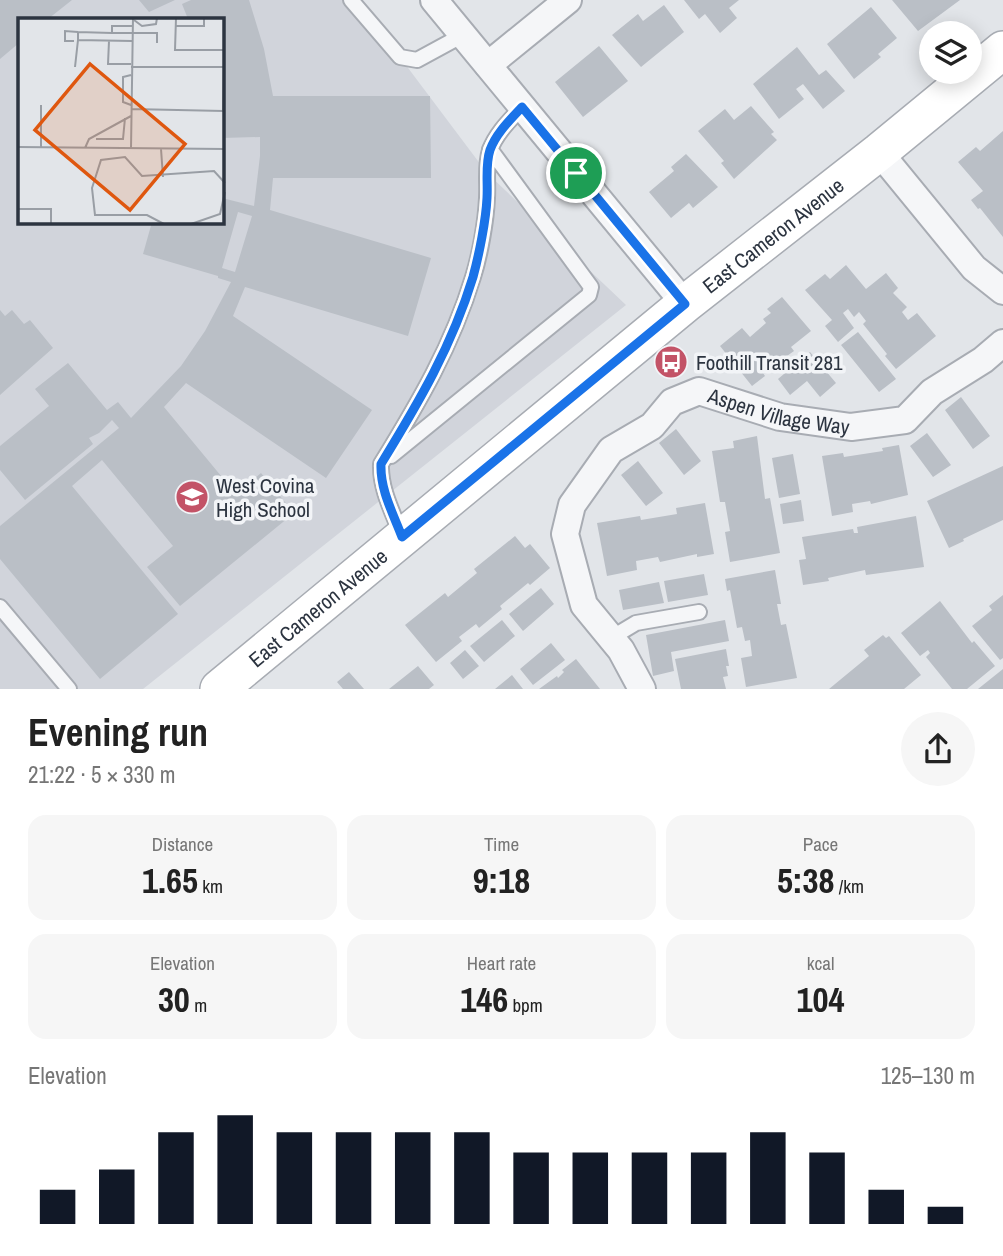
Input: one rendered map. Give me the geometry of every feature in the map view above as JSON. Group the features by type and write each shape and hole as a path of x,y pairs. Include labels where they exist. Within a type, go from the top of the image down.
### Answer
{"main road":[{"name":"East Cameron Avenue","path":"219,689 685,304 879,152 1003,50"}],"street":[{"path":"434,0 685,304"},
{"path":"488,65 568,0"},
{"path":"879,152 974,268 1003,291"},
{"name":"Aspen Village Way","path":"642,689 621,650 584,606 565,534 572,505 611,450 652,426 672,402 699,391 780,417 851,427 905,420 932,392 983,360 1003,343"}],"lane":[{"path":"351,0 400,57 417,60 463,35"},
{"path":"402,537 386,496 381,464 425,391 455,331 474,273 487,200 490,149 501,131 522,107"},
{"path":"381,464 589,295 592,287 490,149"},
{"path":"0,607 69,689"},
{"path":"611,638 636,623 699,612"}],"shaded area":[{"name":"West Covina High School","path":"0,0 357,0 487,173 626,305 143,689 0,689"}],"building":[{"path":"0,0 72,0 49,18 18,18 18,44 0,59"},
{"path":"139,0 175,0 149,12"},
{"path":"191,0 249,0 264,49 273,96 430,96 431,178 273,178 270,210 431,258 408,336 245,287 233,316 372,410 326,478 186,383 164,407 236,494 261,473 294,513 180,606 147,567 173,546 102,460 72,486 178,614 100,679 0,559 0,526 119,428 112,420 99,433 89,438 93,444 25,500 0,470 0,446 49,406 35,389 68,363 107,410 118,402 131,418 181,366 205,331 231,282 143,254 151,224 224,224 224,198 254,206 260,137 224,138 224,18 188,18 182,4","holes":["238,212 252,216 235,272 222,268"]},
{"path":"684,0 739,0 729,8 737,18 720,33 705,14 699,19"},
{"path":"892,0 960,0 932,21 919,21 918,31"},
{"path":"664,5 684,32 641,67 612,35 638,14 643,21"},
{"path":"871,7 897,38 878,54 881,57 854,79 827,44"},
{"path":"599,46 628,81 583,117 555,82"},
{"path":"797,47 819,75 826,70 845,91 823,109 803,84 796,89 804,99 779,119 753,84"},
{"path":"751,106 774,132 771,134 777,140 734,179 721,163 724,161 698,131 725,109 734,120"},
{"path":"1003,131 1003,237 971,200 983,191 958,162 976,147 980,151"},
{"path":"686,154 718,187 693,208 689,203 671,218 649,192 674,171 671,167"},
{"path":"846,265 866,289 886,273 898,288 893,293 907,307 902,312 908,320 917,313 936,336 896,369 863,324 866,321 859,312 854,317 848,309 843,313 854,328 838,342 825,326 832,320 805,290 825,274 830,279"},
{"path":"782,297 811,331 791,347 794,351 763,373 765,376 752,386 720,346 742,328 750,337 766,323 763,319 771,313 767,309"},
{"path":"0,310 5,316 12,310 24,324 30,320 53,348 0,395"},
{"path":"858,332 896,379 879,392 841,345"},
{"path":"810,352 836,383 820,397 807,381 790,395 778,379"},
{"path":"961,397 990,436 973,449 945,410"},
{"path":"676,429 701,461 684,475 659,443"},
{"path":"927,433 951,465 933,477 910,446"},
{"path":"757,436 765,499 770,498 780,553 730,562 725,532 730,531 725,502 720,502 712,451 734,448 733,441"},
{"path":"899,445 908,495 871,504 870,501 852,504 853,512 832,516 822,456 843,453 844,457 883,451 882,448"},
{"path":"793,454 800,494 779,498 772,458"},
{"path":"638,461 663,493 646,506 621,475"},
{"path":"1003,466 1003,520 949,548 927,501"},
{"path":"801,500 804,521 783,524 780,504"},
{"path":"705,503 714,554 697,557 697,554 660,562 658,557 636,561 637,570 607,576 597,523 640,516 641,520 677,514 676,508"},
{"path":"916,516 924,567 866,575 865,570 828,578 829,581 803,585 799,560 806,559 802,537 853,529 854,533 858,533 857,527"},
{"path":"515,536 525,548 530,544 550,568 500,606 502,609 479,628 476,624 459,637 462,641 436,662 405,625 445,593 448,597 477,573 474,569"},
{"path":"775,570 781,604 777,604 781,625 786,624 797,678 746,687 741,658 752,656 750,640 745,641 742,627 737,628 730,590 727,591 725,579"},
{"path":"704,574 708,595 668,602 664,581"},
{"path":"659,582 664,603 623,610 619,590"},
{"path":"541,588 554,604 523,631 509,614"},
{"path":"1003,595 1003,658 1000,660 972,626 992,610 989,606"},
{"path":"940,601 972,643 974,641 995,666 967,689 952,689 926,657 930,653 928,650 920,656 901,633"},
{"path":"502,620 515,636 484,662 470,646"},
{"path":"725,620 729,641 671,652 674,671 653,676 646,635"},
{"path":"883,635 886,638 889,636 921,675 904,689 829,689 869,656 864,650"},
{"path":"551,643 565,660 533,685 520,669"},
{"path":"726,649 728,676 723,677 726,689 681,689 675,659"},
{"path":"465,650 479,666 463,679 450,663"},
{"path":"576,659 600,689 539,689 557,676 558,678 564,672 562,670"},
{"path":"418,666 434,685 429,689 389,689"},
{"path":"1003,669 1003,689 978,689"},
{"path":"349,672 364,689 343,689 337,682"},
{"path":"512,675 523,689 495,689"}],"place":[{"name":"Foothill Transit 281","path":"671,362"},
{"name":"West Covina High School","path":"192,497"}],"route":[{"path":"522,107 576,173 685,304 402,537 386,496 381,464 425,391 455,331 474,273 487,200 490,149 501,131 522,107"}]}
